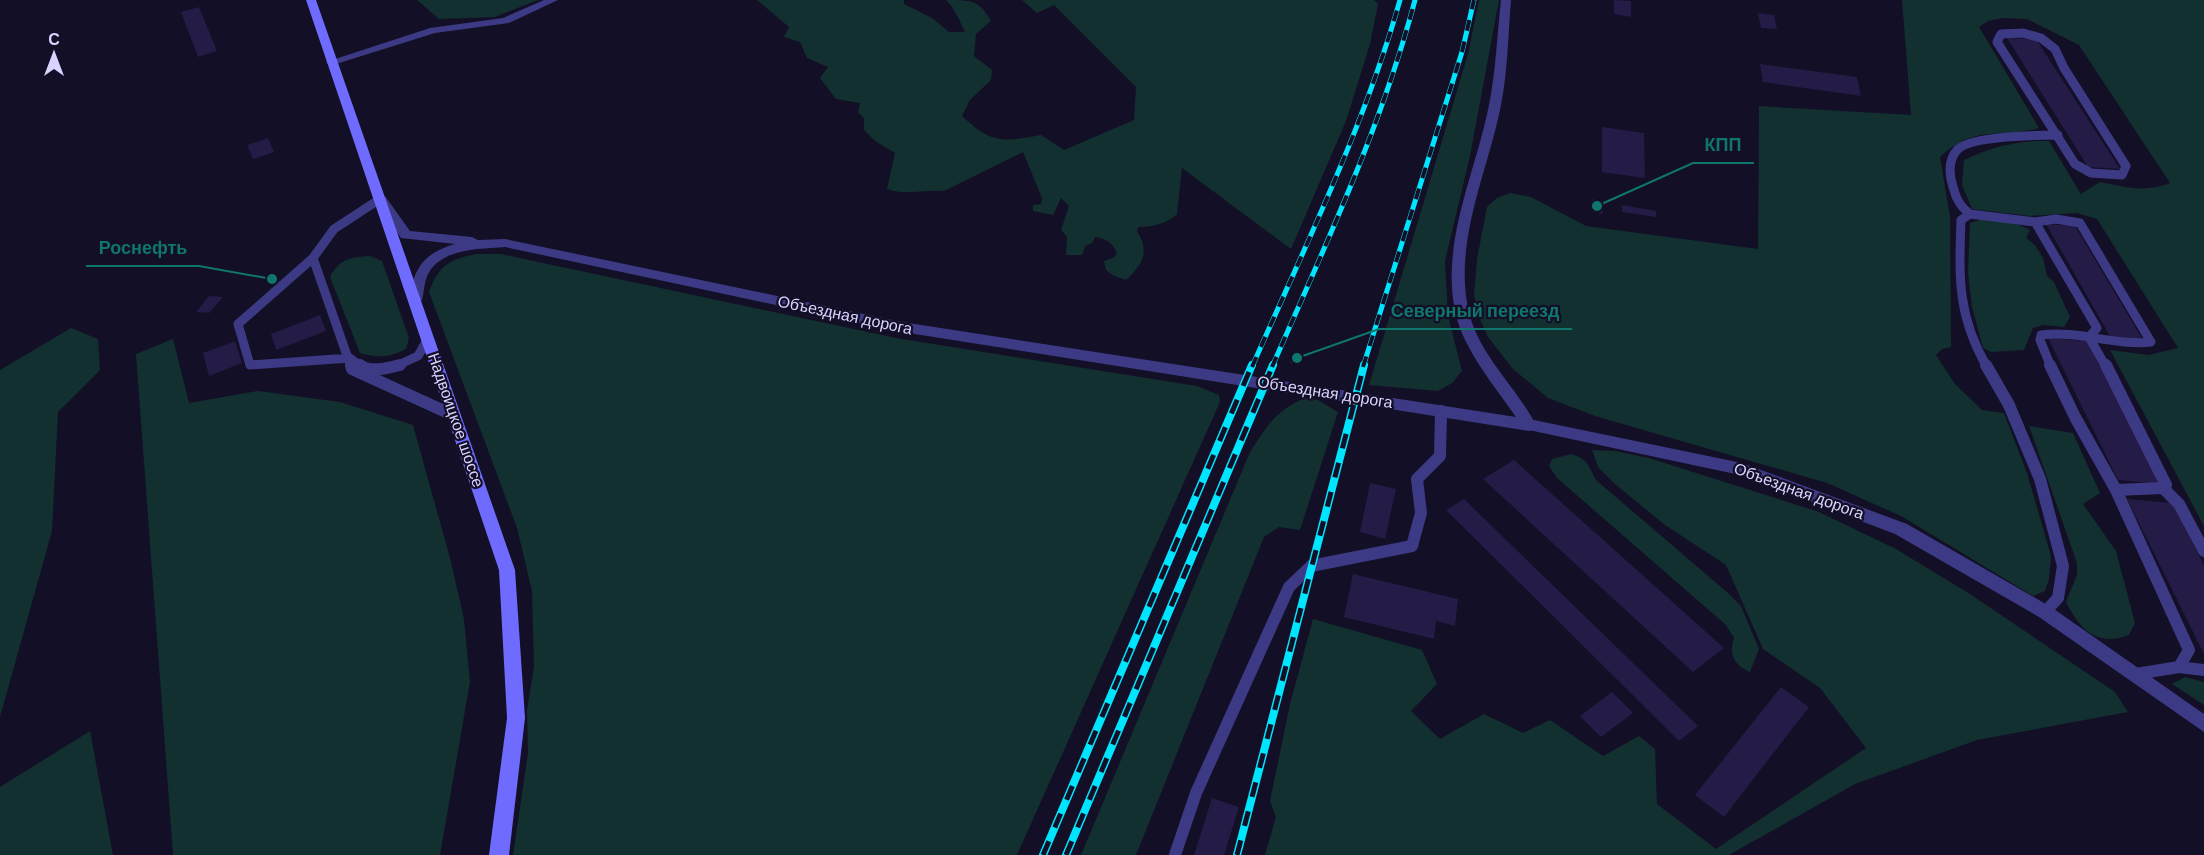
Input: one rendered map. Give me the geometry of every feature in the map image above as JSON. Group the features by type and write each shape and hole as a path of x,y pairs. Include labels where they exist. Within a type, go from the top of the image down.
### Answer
{"main road":[{"name":"Надвоицкое шоссе","path":"311,0 507,570 516,718 499,855"}],"street":[{"path":"332,62 434,30 505,21 553,0"},
{"path":"1506,0 1495,104 1467,219 1460,263 1460,295 1463,316 1471,335 1529,425"},
{"path":"380,199 406,235 505,243"},
{"name":"Объездная дорога","path":"415,300 420,276 435,256 463,246 505,243 902,327 1529,425 1742,468 1901,529 2045,612 2204,724"}],"lane":[{"path":"2020,32 2034,34 2060,52 2064,68 2126,166 2122,175 2100,174 2076,164 2058,135 1997,42 2001,34 2020,32"},
{"path":"2058,135 2007,138 1960,148 1952,159 1950,170 1959,206 1970,214 2035,222 2056,219 2080,224 2151,342 2120,344 2089,337 2048,333 2041,335 2040,340 2076,419 2116,490 2128,522 2189,650 2179,667"},
{"path":"380,199 334,229 313,258 238,324 250,366 350,358 364,368 384,369 404,364 418,356 428,338"},
{"path":"1970,214 1961,220 1959,268 1962,306 1975,346 2009,405 2040,479 2063,566 2058,598 2045,612"},
{"path":"2035,222 2097,328 2089,337"},
{"path":"313,258 352,369 455,416"},
{"path":"2089,337 2095,344 2138,426 2166,485 2163,488"},
{"path":"1175,855 1196,793 1289,587 1311,566 1412,546 1421,513 1417,479 1440,456 1441,411"},
{"path":"2116,490 2163,488 2179,504 2204,551"},
{"path":"2136,674 2179,667 2204,670"}],"green space":[{"path":"417,0 538,0 495,17 439,19"},
{"path":"757,0 904,0 904,4 932,18 949,32 965,32 955,11 946,0 974,3 983,9 991,21 976,34 974,56 992,70 991,80 970,100 962,116 982,132 998,139 1041,135 1064,150 1134,120 1136,87 1054,5 1037,13 1022,0 1374,0 1378,4 1370,44 1346,121 1291,249 1182,168 1177,214 1159,224 1138,227 1137,231 1143,245 1143,257 1137,269 1126,280 1106,270 1104,261 1113,258 1117,253 1106,240 1095,237 1092,243 1085,246 1082,255 1066,255 1067,237 1061,230 1069,206 1061,198 1053,215 1033,211 1033,205 1041,204 1042,198 1023,152 944,191 901,192 887,189 895,153 875,141 864,130 864,118 858,112 860,103 836,99 820,78 828,67 807,58 800,42 784,37 789,27"},
{"path":"1479,0 1499,0 1470,156 1445,261 1448,316 1462,371 1452,383 1438,391 1369,385 1468,54"},
{"path":"1902,0 2204,0 2204,526 2110,350 2148,355 2178,348 2097,219 2077,213 2030,216 1972,209 1962,185 1964,160 2005,145 2038,141 2049,141 2081,194 2100,182 2144,188 2170,183 2079,45 2027,19 2003,18 1988,21 1979,27 2039,128 1976,136 1953,147 1940,157 1950,217 1951,347 1942,349 1936,355 1955,384 1982,410 2004,413 2027,473 2051,556 2049,579 2045,591 2033,596 1901,516 1827,483 1595,416 1548,398 1513,369 1488,337 1478,315 1474,296 1477,259 1487,207 1497,198 1510,193 1531,197 1586,226 1758,249 1759,106 1911,115"},
{"path":"1983,219 2017,224 2030,230 2026,238 2035,245 2043,258 2047,276 2054,282 2070,317 2064,327 2043,325 2033,328 2024,350 1991,352 1983,348 1972,307 1968,273 1970,223"},
{"path":"476,254 501,254 896,338 1197,386 1219,395 1220,402 1017,855 513,855 528,753 527,710 534,667 532,591 517,528 429,292 436,276 446,265 459,258"},
{"path":"370,256 382,261 409,338 406,349 389,356 360,353 330,277 337,266 346,260"},
{"path":"71,328 98,339 100,370 58,412 52,531 0,717 0,370"},
{"path":"173,339 189,403 258,391 340,402 413,425 450,558 464,619 470,682 440,855 173,855 136,354"},
{"path":"1305,398 1318,400 1338,412 1300,530 1279,527 1264,537 1136,855 1081,855 1250,452 1279,414"},
{"path":"2029,426 2073,433 2100,493 2083,504 2116,551 2135,623 2129,635 2108,639 2091,634 2077,621 2066,602 2077,575 2077,563"},
{"path":"1592,450 1615,451 1649,458 1819,512 1896,549 1970,594 2115,692 2128,712 1977,740 1855,784 1729,855 1265,855 1276,817 1270,801 1290,704 1313,619 1422,650 1437,684 1411,711 1440,739 1484,714 1523,733 1550,720 1603,756 1639,736 1655,749 1657,804 1716,849 1866,748 1820,688 1763,649 1726,565 1665,525 1615,484 1598,467"},
{"path":"1571,454 1584,460 1596,480 1741,606 1759,649 1750,672 1734,659 1732,644 1734,638 1726,625 1557,478 1549,466 1552,459"},
{"path":"2185,677 2204,682 2204,705 2172,684"},
{"path":"90,731 113,855 0,855 0,787"}],"building":[{"path":"1614,0 1631,1 1631,17 1614,14"},
{"path":"199,7 217,51 198,57 181,12"},
{"path":"1758,13 1774,15 1777,29 1761,28"},
{"path":"2007,38 2036,39 2120,169 2088,167"},
{"path":"1760,64 1857,77 1861,96 1763,82"},
{"path":"1602,127 1644,133 1645,178 1602,172"},
{"path":"268,138 274,152 253,159 247,145"},
{"path":"1592,199 1603,201 1603,214 1592,212"},
{"path":"1622,205 1656,211 1656,217 1622,212"},
{"path":"2046,224 2075,226 2143,340 2111,338"},
{"path":"209,296 223,297 209,313 196,312"},
{"path":"320,315 326,331 276,350 271,334"},
{"path":"2048,338 2087,341 2161,484 2118,480"},
{"path":"235,341 242,363 209,376 203,353"},
{"path":"1294,351 1303,353 1300,365 1290,363"},
{"path":"1514,460 1724,648 1693,672 1483,479"},
{"path":"1370,483 1396,489 1385,539 1360,532"},
{"path":"1464,499 1698,726 1679,741 1446,510"},
{"path":"2127,499 2172,503 2204,565 2204,654"},
{"path":"1353,574 1458,599 1455,626 1436,621 1434,639 1344,617"},
{"path":"1781,687 1809,707 1724,817 1695,795"},
{"path":"1612,692 1633,713 1601,737 1580,716"},
{"path":"1212,798 1239,807 1224,855 1194,855"}],"railway":[{"path":"1252,367 1351,140 1400,0"},
{"path":"1272,367 1369,140 1415,0"},
{"path":"1363,367 1462,52 1474,0"},
{"path":"1043,855 1252,365"},
{"path":"1066,855 1273,365"},
{"path":"1237,855 1364,365"}],"place":[{"name":"КПП","path":"1597,206"},
{"name":"Роснефть","path":"272,279"},
{"name":"Северный переезд","path":"1297,358"}]}
